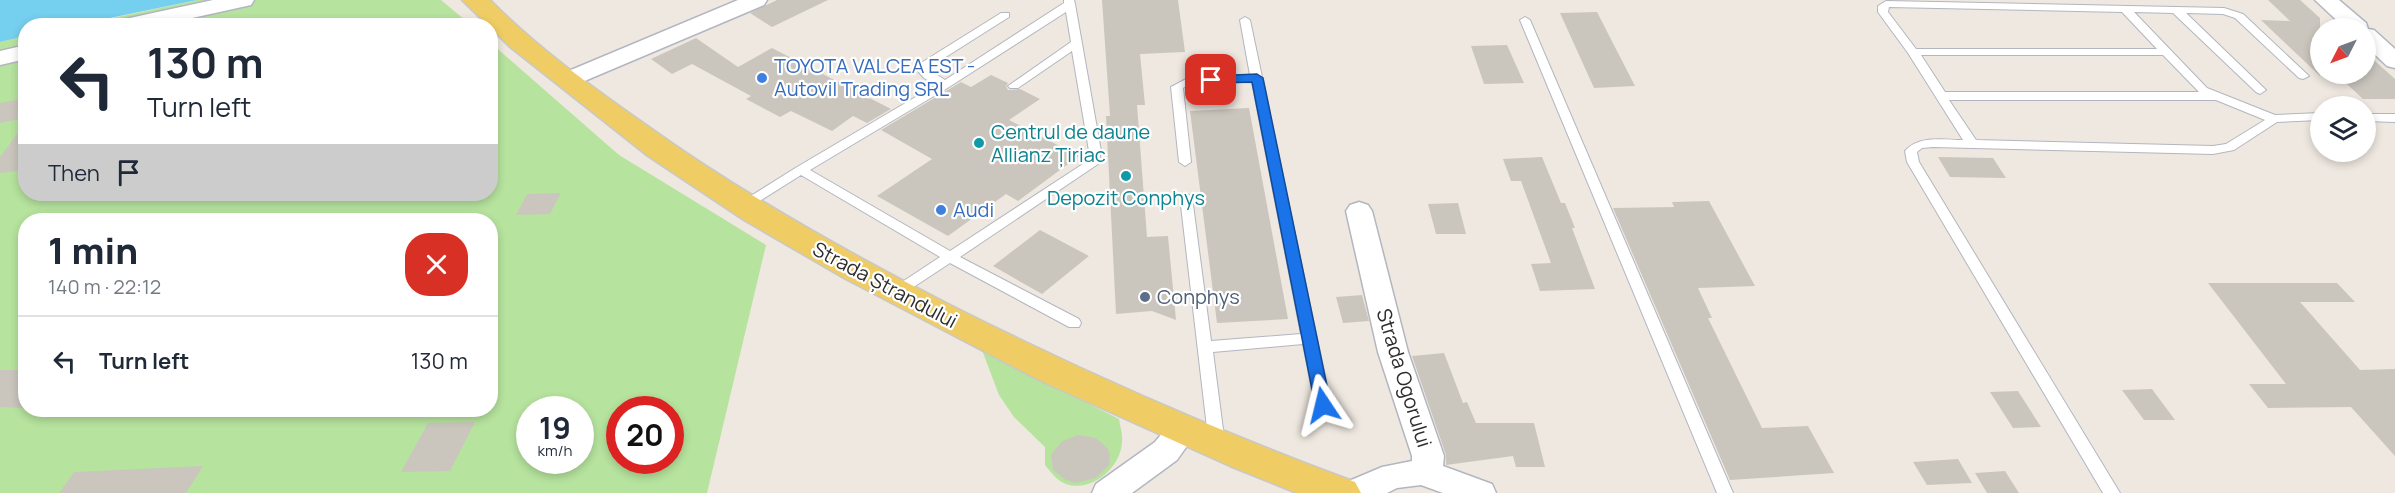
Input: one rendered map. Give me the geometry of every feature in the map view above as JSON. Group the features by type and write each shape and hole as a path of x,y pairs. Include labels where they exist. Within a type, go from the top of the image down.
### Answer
{"main road":[{"name":"Strada Ștrandului","path":"474,0 495,18"},
{"name":"Strada Ștrandului","path":"498,21 567,80 637,135 742,206 895,293 1093,390 1217,445 1341,493"}],"street":[{"path":"184,18 243,0"},
{"path":"567,80 756,0"},
{"path":"2326,0 2347,18"},
{"path":"2376,44 2395,61"},
{"path":"0,58 18,54"},
{"name":"Strada Ogorului","path":"1354,493 1393,476 1422,472 1428,468 1428,456 1393,352 1359,211"},
{"path":"1108,493 1166,451 1183,429"},
{"path":"1422,472 1480,493"}],"lane":[{"path":"742,206 945,85 1070,2 1095,151 1092,164 948,256 895,293"},
{"path":"1972,144 1913,52 1883,12 1882,8 1887,4 2224,11 2240,16 2303,76"},
{"path":"2125,9 2195,83 2216,96 2274,119 2310,117"},
{"path":"2175,9 2260,90"},
{"path":"945,85 928,76 923,70 925,65 1005,15"},
{"path":"1245,20 1323,405"},
{"path":"1525,20 1725,493"},
{"path":"1014,86 1077,43"},
{"path":"1913,52 2164,52"},
{"path":"1185,162 1177,87 1188,81 1257,78"},
{"path":"1942,96 2216,96"},
{"path":"2376,118 2395,118"},
{"path":"2112,493 1951,228 1913,162 1911,151 1918,145 1972,144 2213,150 2230,147 2274,119"},
{"path":"801,170 948,256 1074,323"},
{"path":"1186,198 1217,445"},
{"path":"1205,347 1311,338"}],"green space":[{"path":"197,0 441,0 463,18 113,18"},
{"path":"18,38 18,201 498,201 498,49 619,155 766,245 707,493 0,493 0,42"},
{"path":"982,350 1119,419 1122,442 1111,469 1086,485 1066,484 1057,479 1045,465 1045,447 1014,417 999,395"}],"water":[{"path":"0,0 197,0 110,18 18,18 18,38 0,42"}],"building":[{"path":"777,0 828,0 772,27 750,13"},
{"path":"1102,0 1178,0 1185,52 1140,54 1145,105 1137,105 1147,237 1168,236 1176,320 1152,311 1116,314 1106,116 1110,116"},
{"path":"2268,0 2300,0 2320,18 2310,18 2310,67 2261,20 2290,21"},
{"path":"1597,12 1635,86 1594,88 1560,13"},
{"path":"696,38 738,67 772,48 891,109 867,123 853,116 832,131 791,111 780,117 746,99 751,96 692,64 672,74 651,59"},
{"path":"1507,45 1524,83 1484,84 1471,46"},
{"path":"2376,62 2395,79 2395,99 2360,96 2347,84 2376,84"},
{"name":"Centrul de daune Allianz Țiriac","path":"991,75 1008,83 1006,86 1008,90 1020,89 1040,99 1009,120 1079,156 1018,201 1006,194 948,236 877,196 932,159 881,130 961,82 971,87"},
{"path":"18,100 18,120 0,123 0,103"},
{"path":"1249,108 1288,319 1217,323 1190,111"},
{"path":"18,133 18,171 0,173 0,157"},
{"path":"1542,157 1561,203 1565,203 1595,289 1540,291 1531,264 1551,263 1521,181 1511,181 1503,159"},
{"path":"1938,157 1993,158 2006,178 1950,177"},
{"path":"561,193 550,214 516,215 527,194"},
{"path":"1709,201 1755,286 1698,288 1712,318 1708,318 1762,428 1808,426 1834,473 1730,480 1613,208 1674,207 1672,202"},
{"path":"1458,203 1466,234 1436,234 1428,204"},
{"path":"1040,230 1089,256 1042,294 993,266"},
{"path":"2208,283 2337,283 2355,302 2300,302 2360,370 2395,369 2395,456 2351,407 2268,408 2249,384 2286,384"},
{"path":"1362,295 1369,321 1343,323 1336,297"},
{"path":"1444,353 1463,403 1467,402 1476,423 1534,423 1545,467 1516,467 1513,456 1446,465 1446,455 1412,356"},
{"path":"0,370 18,370 18,408 0,407"},
{"path":"2152,389 2175,420 2144,420 2122,390"},
{"path":"2018,391 2041,427 2013,428 1990,392"},
{"path":"475,422 450,471 401,472 428,423"},
{"path":"1078,435 1096,438 1108,449 1110,456 1109,465 1096,478 1076,483 1066,480 1053,470 1051,455 1061,442"},
{"path":"1958,459 1972,483 1927,485 1913,462"},
{"path":"203,466 186,493 59,493 74,472"},
{"path":"2005,471 2019,493 1987,493 1975,473"}],"place":[{"name":"TOYOTA VALCEA EST - Autovil Trading SRL","path":"762,78"},
{"name":"Centrul de daune Allianz Țiriac","path":"979,143"},
{"name":"Depozit Conphys","path":"1126,176"},
{"name":"Audi","path":"941,210"},
{"name":"Conphys","path":"1145,297"}],"route":[{"path":"1211,80 1257,78 1323,405"}]}
